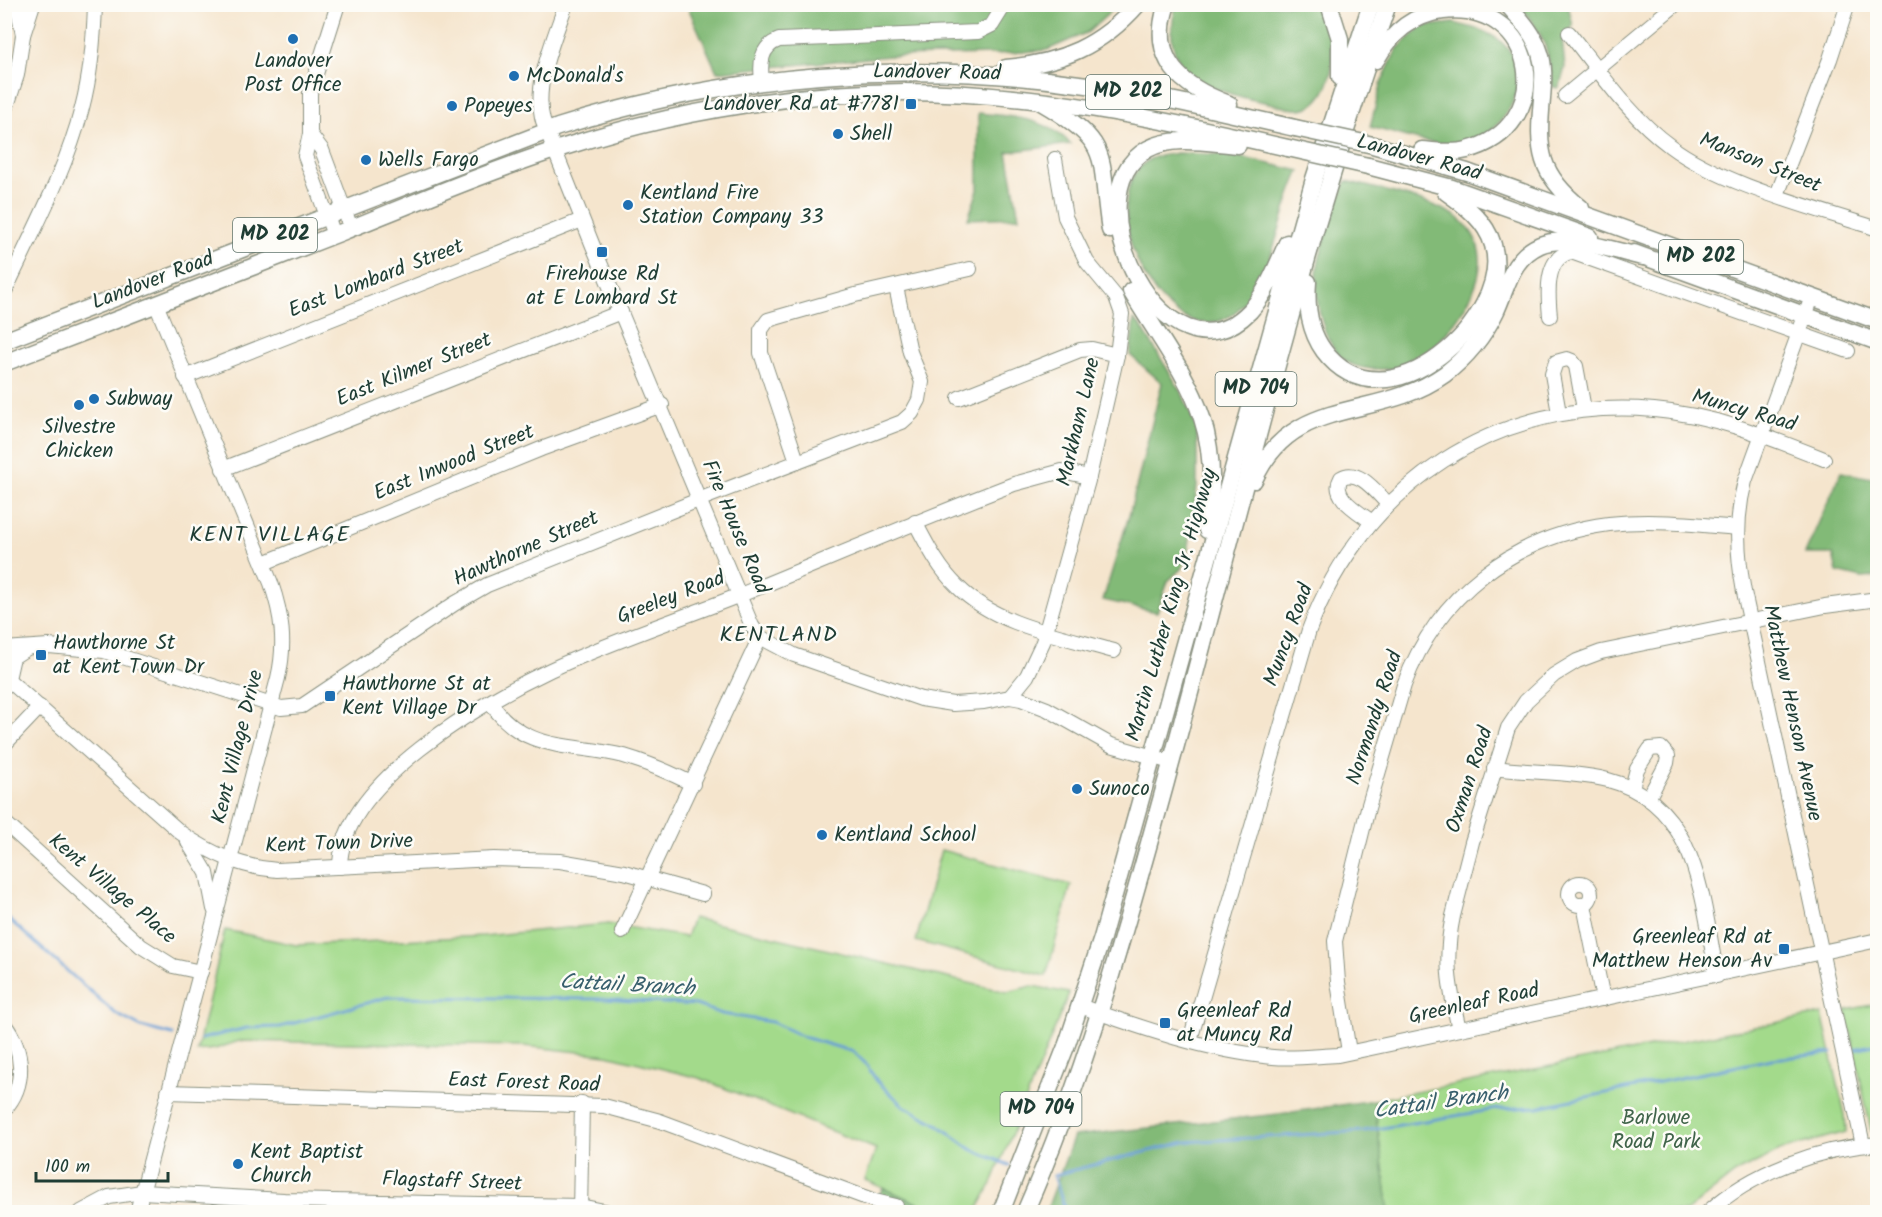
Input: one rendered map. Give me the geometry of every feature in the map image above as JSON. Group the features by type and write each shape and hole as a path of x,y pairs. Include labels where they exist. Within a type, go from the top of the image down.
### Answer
{"main road":[{"path":"959,72 1035,65 1071,56 1110,33 1138,4"},
{"path":"1167,4 1162,33 1165,48 1170,63 1183,81 1205,95 1295,128"},
{"path":"1329,4 1341,49 1336,105"},
{"name":"Martin Luther King Jr. Highway","path":"1000,1212 1080,1006 1314,179 1336,105 1371,4"},
{"name":"Martin Luther King Jr. Highway","path":"1025,1212 1078,1081 1143,870 1314,240 1355,101 1388,4"},
{"path":"1507,4 1528,28 1541,55 1544,76 1538,138 1542,159 1557,185 1591,216"},
{"path":"1355,101 1392,36 1406,24 1432,13 1460,10 1488,16 1509,31 1522,49 1528,72 1525,96 1514,118 1490,140 1466,150 1450,152 1373,145"},
{"name":"Landover Road","path":"4,341 547,131 649,102 762,81 870,72 959,72 1111,88 1373,145 1467,172 1878,321"},
{"path":"762,81 765,102"},
{"name":"Landover Road","path":"4,363 554,150 680,116 765,102 885,93 957,93 1035,99 1119,111 1368,166 1430,182 1878,342"},
{"path":"1035,99 1079,125 1094,142 1102,163 1112,241 1124,277 1191,386 1203,416 1210,451 1211,484 1197,598"},
{"path":"1288,148 1174,142 1149,148 1131,164 1123,178 1119,194 1121,234 1135,275 1155,306 1172,321 1194,329 1222,327 1242,318 1256,303 1276,269 1314,179"},
{"path":"1314,240 1308,306 1316,336 1326,354 1347,372 1364,378 1392,380 1417,371 1449,349 1467,328 1487,293 1496,264 1490,238 1475,214 1430,182"},
{"path":"1224,569 1254,480 1267,456 1278,443 1300,426 1317,418 1411,394 1446,373 1468,353 1482,336 1513,269 1526,253 1544,243 1562,242 1643,257"}],"street":[{"path":"17,4 23,35"},
{"path":"4,115 18,75 23,35 33,4"},
{"path":"6,289 54,185 82,110 93,52 95,4"},
{"path":"334,234 305,156 310,134 310,93 338,4"},
{"name":"Fire House Road","path":"566,4 543,82 541,105 547,131 582,220 662,405 740,595 760,637"},
{"path":"762,81 763,54 769,45 779,40 978,32 992,24 1005,4"},
{"path":"1566,96 1676,4"},
{"path":"1778,195 1830,59 1848,4"},
{"name":"Manson Street","path":"1569,33 1645,125 1671,147 1720,174 1878,229"},
{"path":"310,134 322,150 351,228"},
{"name":"Markham Lane","path":"1011,697 1031,670 1046,631 1089,477 1116,356 1122,314 1116,297 1087,262 1065,218 1055,159"},
{"name":"East Lombard Street","path":"185,377 582,220"},
{"path":"1550,316 1547,288 1556,262 1561,255 1570,252 1848,351"},
{"path":"796,461 761,353 761,330 768,320 781,314 970,269"},
{"name":"Hawthorne Street","path":"4,649 29,647 104,651 271,705 292,708 302,706 477,590 796,461 902,422 912,413 919,400 922,382 910,352 896,287"},
{"name":"Matthew Henson Avenue","path":"1812,297 1743,489 1737,528 1739,564 1863,1145"},
{"name":"Kent Village Drive","path":"137,1212 231,861 282,661 284,641 278,605 264,563 156,304"},
{"name":"East Kilmer Street","path":"223,469 621,312"},
{"path":"959,398 1080,350 1092,349 1116,356"},
{"path":"1559,413 1553,369 1556,362 1564,360 1572,361 1576,366 1584,410"},
{"name":"East Inwood Street","path":"264,563 542,449 662,405"},
{"name":"Muncy Road","path":"1190,1040 1309,630 1339,566 1388,504 1430,469 1471,444 1517,424 1559,413 1584,410 1620,408 1656,410 1698,417 1761,434 1824,459"},
{"name":"Greeley Road","path":"340,867 346,837 372,792 409,758 491,703 541,675 586,654 740,595 915,522 1052,472 1072,472 1089,477"},
{"path":"1372,522 1340,495 1338,488 1341,478 1348,475 1357,477 1388,504"},
{"path":"915,522 935,559 957,587 976,602 996,613 1046,631 1114,651"},
{"name":"Normandy Road","path":"1350,1052 1338,982 1335,941 1395,713 1418,651 1434,626 1475,580 1522,549 1552,536 1627,522 1737,528"},
{"name":"Oxman Road","path":"1459,1029 1449,985 1448,944 1472,842 1494,768 1508,728 1526,700 1545,682 1571,664 1601,652 1834,604 1878,599"},
{"path":"622,932 760,637 794,655 921,699 969,704 1011,697 1047,709 1097,740 1130,753 1171,762"},
{"path":"6,678 13,657 29,647"},
{"name":"Kent Town Drive","path":"6,678 181,833 206,850 231,861 254,868 277,870 460,860 527,859 592,866 703,894"},
{"path":"491,703 507,724 528,738 623,756 693,784"},
{"path":"4,745 40,707"},
{"path":"1632,788 1637,769 1650,749 1661,748 1665,751 1667,763 1649,797"},
{"path":"1494,768 1593,777 1632,788 1649,797 1667,814 1685,842 1701,898 1717,976"},
{"name":"Kent Village Place","path":"4,822 141,946 172,966 201,972"},
{"path":"181,833 207,873 214,899 214,923"},
{"path":"1584,905 1603,999"},
{"name":"Greenleaf Road","path":"1080,1006 1190,1040 1231,1050 1275,1057 1338,1055 1878,940"},
{"path":"4,1024 13,1037 21,1063 19,1085 4,1110"},
{"name":"East Forest Road","path":"168,1092 582,1103 604,1106 660,1120 874,1201 897,1206"},
{"path":"580,1209 582,1103"},
{"path":"1708,1212 1747,1185 1781,1168 1836,1150 1878,1144"},
{"name":"Flagstaff Street","path":"81,1212 108,1197 142,1192 384,1207 580,1209 609,1212"}],"green space":[{"path":"687,5 1118,5 1088,32 1047,50 997,54 890,56 717,72"},
{"path":"1177,5 1315,5 1326,26 1332,49 1331,72 1324,93 1314,104 1296,109 1237,96 1205,84 1191,75 1180,63 1174,49 1172,31"},
{"path":"1519,5 1568,5 1573,26 1562,38 1565,68 1559,88 1553,87 1547,52 1540,34"},
{"path":"1454,23 1482,31 1495,38 1507,48 1516,61 1518,76 1516,92 1501,121 1489,132 1475,140 1460,144 1426,142 1370,127 1382,81 1397,49 1423,26"},
{"path":"978,113 1016,117 1039,123 1061,135 1071,144 1007,152 1019,217 968,219 978,190"},
{"path":"1177,153 1231,155 1300,171 1265,271 1246,301 1219,321 1192,320 1167,305 1146,278 1132,245 1126,212 1131,181 1150,159"},
{"path":"1346,181 1407,196 1452,214 1462,221 1478,247 1479,274 1461,314 1444,337 1429,351 1418,360 1405,366 1376,369 1349,363 1335,350 1321,318 1316,282 1318,262"},
{"path":"1134,320 1141,326 1182,393 1197,429 1197,486 1189,546 1182,568 1168,581 1157,612 1103,600 1129,516 1162,383 1130,355"},
{"path":"1841,472 1877,479 1878,570 1875,577 1862,578 1837,572 1833,554 1805,554"},
{"path":"941,850 1071,885 1046,976 916,941"},
{"path":"693,918 1007,992 1032,986 1069,993 992,1183 976,1212 938,1212 865,1180 876,1149 699,1078 607,1055 524,1046 239,1041 215,1049 197,1051 225,930 296,945 484,936 608,924 686,937"},
{"path":"1878,1004 1877,1132 1871,1131 1846,1010"},
{"name":"Barlowe Road Park","path":"1822,1014 1845,1115 1846,1132 1784,1149 1738,1171 1686,1212 1389,1212 1374,1100"},
{"path":"1374,1100 1389,1212 1046,1212 1074,1136 1279,1114"},
{"path":"883,1188 938,1212 872,1212"}],"waterway":[{"name":"Cattail Branch","path":"4,915 116,1014 141,1027 173,1035"},
{"name":"Cattail Branch","path":"201,1039 247,1028 280,1027 388,997 604,999 696,1005 722,1014 772,1022 804,1037 854,1052 877,1081 904,1106 937,1124 971,1149 1009,1165"},
{"name":"Cattail Branch","path":"1854,1049 1878,1044"},
{"name":"Cattail Branch","path":"1066,1212 1054,1175 1185,1142 1364,1131 1497,1109 1538,1107 1772,1059 1832,1053"}],"place":[{"name":"Landover Post Office","path":"293,39"},
{"name":"McDonald's","path":"514,76"},
{"name":"Landover Rd at #7781","path":"911,104"},
{"name":"Popeyes","path":"452,106"},
{"name":"Shell","path":"838,134"},
{"name":"Wells Fargo","path":"366,160"},
{"name":"Kentland Fire Station Company 33","path":"628,205"},
{"name":"Firehouse Rd at E Lombard St","path":"602,252"},
{"name":"Subway","path":"94,399"},
{"name":"Silvestre Chicken","path":"79,405"},
{"name":"Hawthorne St at Kent Town Dr","path":"41,655"},
{"name":"Hawthorne St at Kent Village Dr","path":"330,696"},
{"name":"Sunoco","path":"1077,789"},
{"name":"Kentland School","path":"822,835"},
{"name":"Greenleaf Rd at Matthew Henson Av","path":"1784,949"},
{"name":"Greenleaf Rd at Muncy Rd","path":"1165,1023"},
{"name":"Kent Baptist Church","path":"238,1164"}],"district":[{"name":"KENT VILLAGE","path":"270,535"},
{"name":"KENTLAND","path":"779,635"}]}
